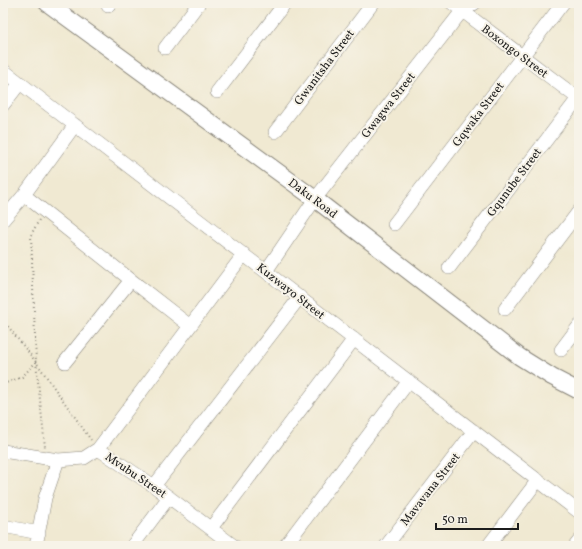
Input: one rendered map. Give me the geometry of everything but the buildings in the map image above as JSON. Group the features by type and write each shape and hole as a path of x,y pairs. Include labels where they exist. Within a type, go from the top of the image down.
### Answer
{"main road":[{"name":"Daku Road","path":"47,3 315,199 520,357 552,377 579,390"}],"street":[{"path":"165,48 199,3"},
{"path":"217,92 285,3"},
{"name":"Gwanitsha Street","path":"275,132 373,3"},
{"name":"Boxongo Street","path":"452,3 579,98"},
{"path":"462,11 475,3"},
{"name":"Gqwaka Street","path":"394,224 563,3"},
{"name":"Gwagwa Street","path":"266,271 315,199 462,11"},
{"name":"Kuzwayo Street","path":"3,70 579,512"},
{"path":"3,105 20,83"},
{"name":"Gqunube Street","path":"449,268 579,98"},
{"path":"3,220 24,195 75,125"},
{"path":"24,195 190,326"},
{"path":"505,309 579,211"},
{"path":"98,449 244,254"},
{"path":"65,362 131,280"},
{"path":"154,486 300,297"},
{"path":"561,350 579,326"},
{"path":"211,528 354,339"},
{"path":"285,546 409,381"},
{"name":"Mavavana Street","path":"386,546 474,431"},
{"name":"Mvubu Street","path":"3,451 52,458 84,458 98,449 154,486 234,546"},
{"path":"36,546 52,458"},
{"path":"488,546 538,480"},
{"path":"133,545 169,497"},
{"path":"3,526 39,533"},
{"path":"576,546 579,541"}],"path":[{"path":"44,210 31,235 36,362 52,458"},
{"path":"3,320 36,362 98,449"},
{"path":"3,384 22,377 36,362"}]}
